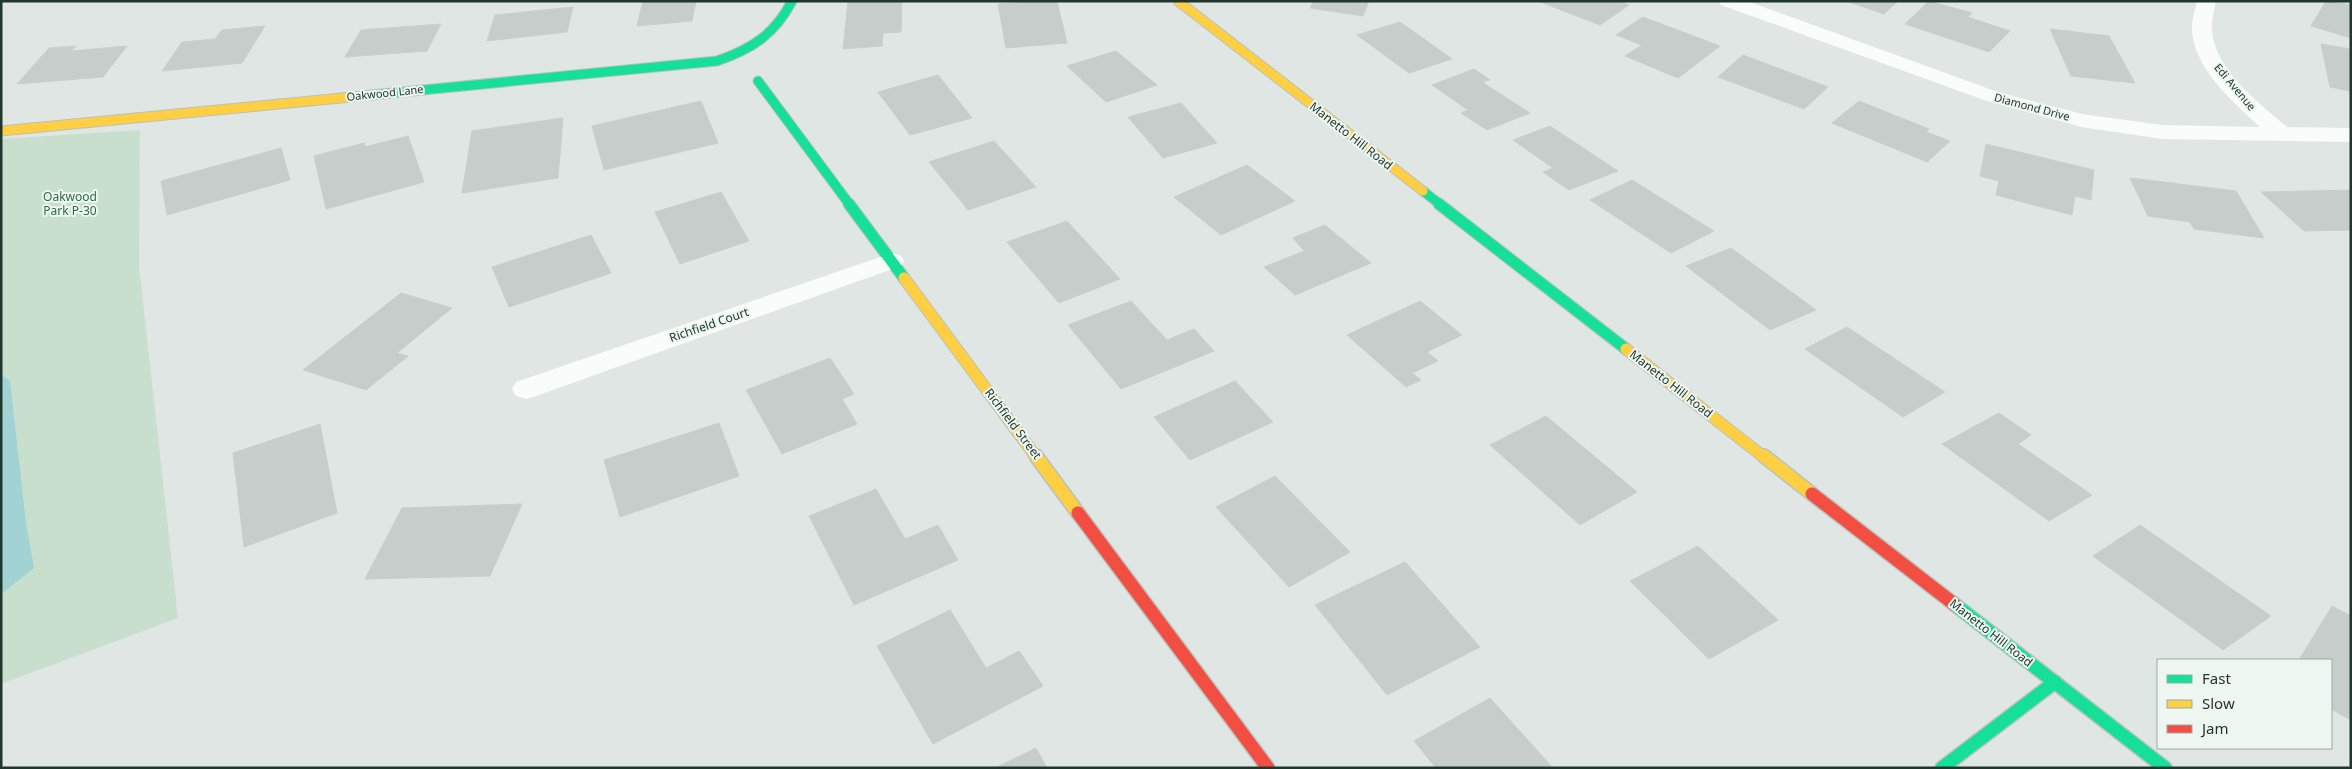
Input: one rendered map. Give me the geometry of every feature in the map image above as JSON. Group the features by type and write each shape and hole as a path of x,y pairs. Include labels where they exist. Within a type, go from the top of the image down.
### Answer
{"street":[{"name":"Oakwood Lane","path":"1,131 717,61 743,53 764,42 784,20 792,1"},
{"name":"Manetto Hill Road","path":"1178,1 2165,768"},
{"name":"Diamond Drive","path":"1728,1 1991,96 2052,113 2120,127 2162,132 2351,135"},
{"name":"Edi Avenue","path":"2207,1 2202,21 2202,33 2206,50 2230,85 2281,134"},
{"name":"Richfield Street","path":"758,81 1268,768"},
{"name":"Richfield Court","path":"526,389 892,261"},
{"path":"1942,768 2055,682"}],"green space":[{"name":"Oakwood Park P-30","path":"140,130 139,266 178,618 1,684 1,139"}],"water":[{"path":"1,375 10,381 26,523 34,568 1,594"}],"building":[{"path":"643,1 696,1 692,21 637,26"},
{"path":"902,1 901,32 883,33 882,46 843,49 848,2"},
{"path":"1057,1 1067,43 1006,48 998,4"},
{"path":"1314,1 1369,1 1363,16 1310,8"},
{"path":"1538,1 1618,1 1629,5 1600,25"},
{"path":"1846,1 1898,1 1884,14"},
{"path":"1929,1 1972,13 1968,17 2010,31 1989,52 1905,24"},
{"path":"2326,1 2351,5 2351,38 2311,26"},
{"path":"573,7 567,32 487,41 495,15"},
{"path":"1643,17 1720,46 1678,78 1625,56 1642,45 1616,35"},
{"path":"1400,22 1452,59 1409,73 1357,35"},
{"path":"441,24 427,51 345,57 361,30"},
{"path":"265,26 242,63 162,71 182,42 215,39 222,30"},
{"path":"2050,29 2109,36 2135,83 2071,76"},
{"path":"2321,44 2351,49 2351,91 2330,87"},
{"path":"76,46 71,51 127,46 103,77 17,84 49,48"},
{"path":"1116,51 1157,85 1106,102 1067,66"},
{"path":"1743,55 1828,87 1804,109 1718,77"},
{"path":"1474,69 1490,80 1482,82 1530,113 1487,130 1461,113 1468,110 1432,85"},
{"path":"938,75 972,118 910,135 878,92"},
{"path":"701,101 718,143 604,170 592,126"},
{"path":"1859,101 1929,129 1926,132 1950,141 1927,162 1832,123"},
{"path":"1181,103 1217,143 1163,158 1128,117"},
{"path":"563,118 558,178 462,193 472,131"},
{"path":"1550,126 1618,171 1569,190 1543,172 1553,168 1513,140"},
{"path":"408,136 424,182 326,209 314,156 364,143 365,147"},
{"path":"994,141 1036,187 968,210 929,162"},
{"path":"1986,144 2094,170 2091,200 2075,196 2072,215 1996,195 1999,181 1980,176"},
{"path":"281,148 290,180 167,215 161,181"},
{"path":"1247,165 1295,201 1221,235 1174,197"},
{"path":"2130,178 2236,191 2264,238 2194,229 2190,222 2148,216"},
{"path":"1632,180 1714,231 1671,253 1590,200"},
{"path":"2351,190 2351,230 2304,231 2261,192"},
{"path":"721,192 749,241 680,264 655,212"},
{"path":"1067,221 1120,279 1059,303 1007,242"},
{"path":"1325,225 1371,263 1295,295 1264,267 1304,251 1293,238"},
{"path":"591,235 611,273 509,307 492,267"},
{"path":"1731,248 1816,310 1770,330 1686,266"},
{"path":"401,293 452,308 397,353 408,356 366,390 303,370"},
{"path":"1131,301 1167,340 1194,329 1214,351 1121,389 1068,325"},
{"path":"1420,301 1462,335 1427,352 1438,361 1412,373 1421,380 1406,387 1347,335"},
{"path":"1847,327 1945,392 1903,417 1805,349"},
{"path":"830,358 854,394 842,399 857,424 782,454 746,390"},
{"path":"1235,381 1273,422 1190,460 1154,417"},
{"path":"1999,413 2031,435 2018,444 2092,495 2049,521 1942,444"},
{"path":"1546,416 1637,492 1580,525 1490,445"},
{"path":"719,423 739,476 620,517 604,460"},
{"path":"320,424 337,513 244,547 233,453"},
{"path":"1275,476 1350,552 1289,587 1216,507"},
{"path":"876,489 905,539 938,525 958,560 854,605 809,516"},
{"path":"522,504 490,576 365,579 402,508"},
{"path":"2140,525 2271,616 2223,650 2093,556"},
{"path":"1698,546 1778,620 1709,659 1630,581"},
{"path":"1405,562 1480,647 1387,695 1315,605"},
{"path":"2332,606 2351,616 2351,720 2332,710 2332,659 2300,659"},
{"path":"950,610 986,668 1019,651 1043,686 933,744 877,646"},
{"path":"1490,698 1553,768 1436,768 1414,741"},
{"path":"1036,748 1047,768 995,768"}],"traffic: fast":[{"path":"372,95 717,61 742,52 771,33 792,1"},
{"path":"758,81 904,278"},
{"path":"1423,191 1626,349"},
{"path":"1954,604 2165,768"},
{"path":"1942,768 2055,682"}],"traffic: slow":[{"path":"1178,1 1423,191"},
{"path":"1,131 372,95"},
{"path":"904,278 1078,513"},
{"path":"1626,349 1812,494"}],"traffic: jam":[{"path":"1812,494 1954,604"},
{"path":"1078,513 1268,768"}]}
